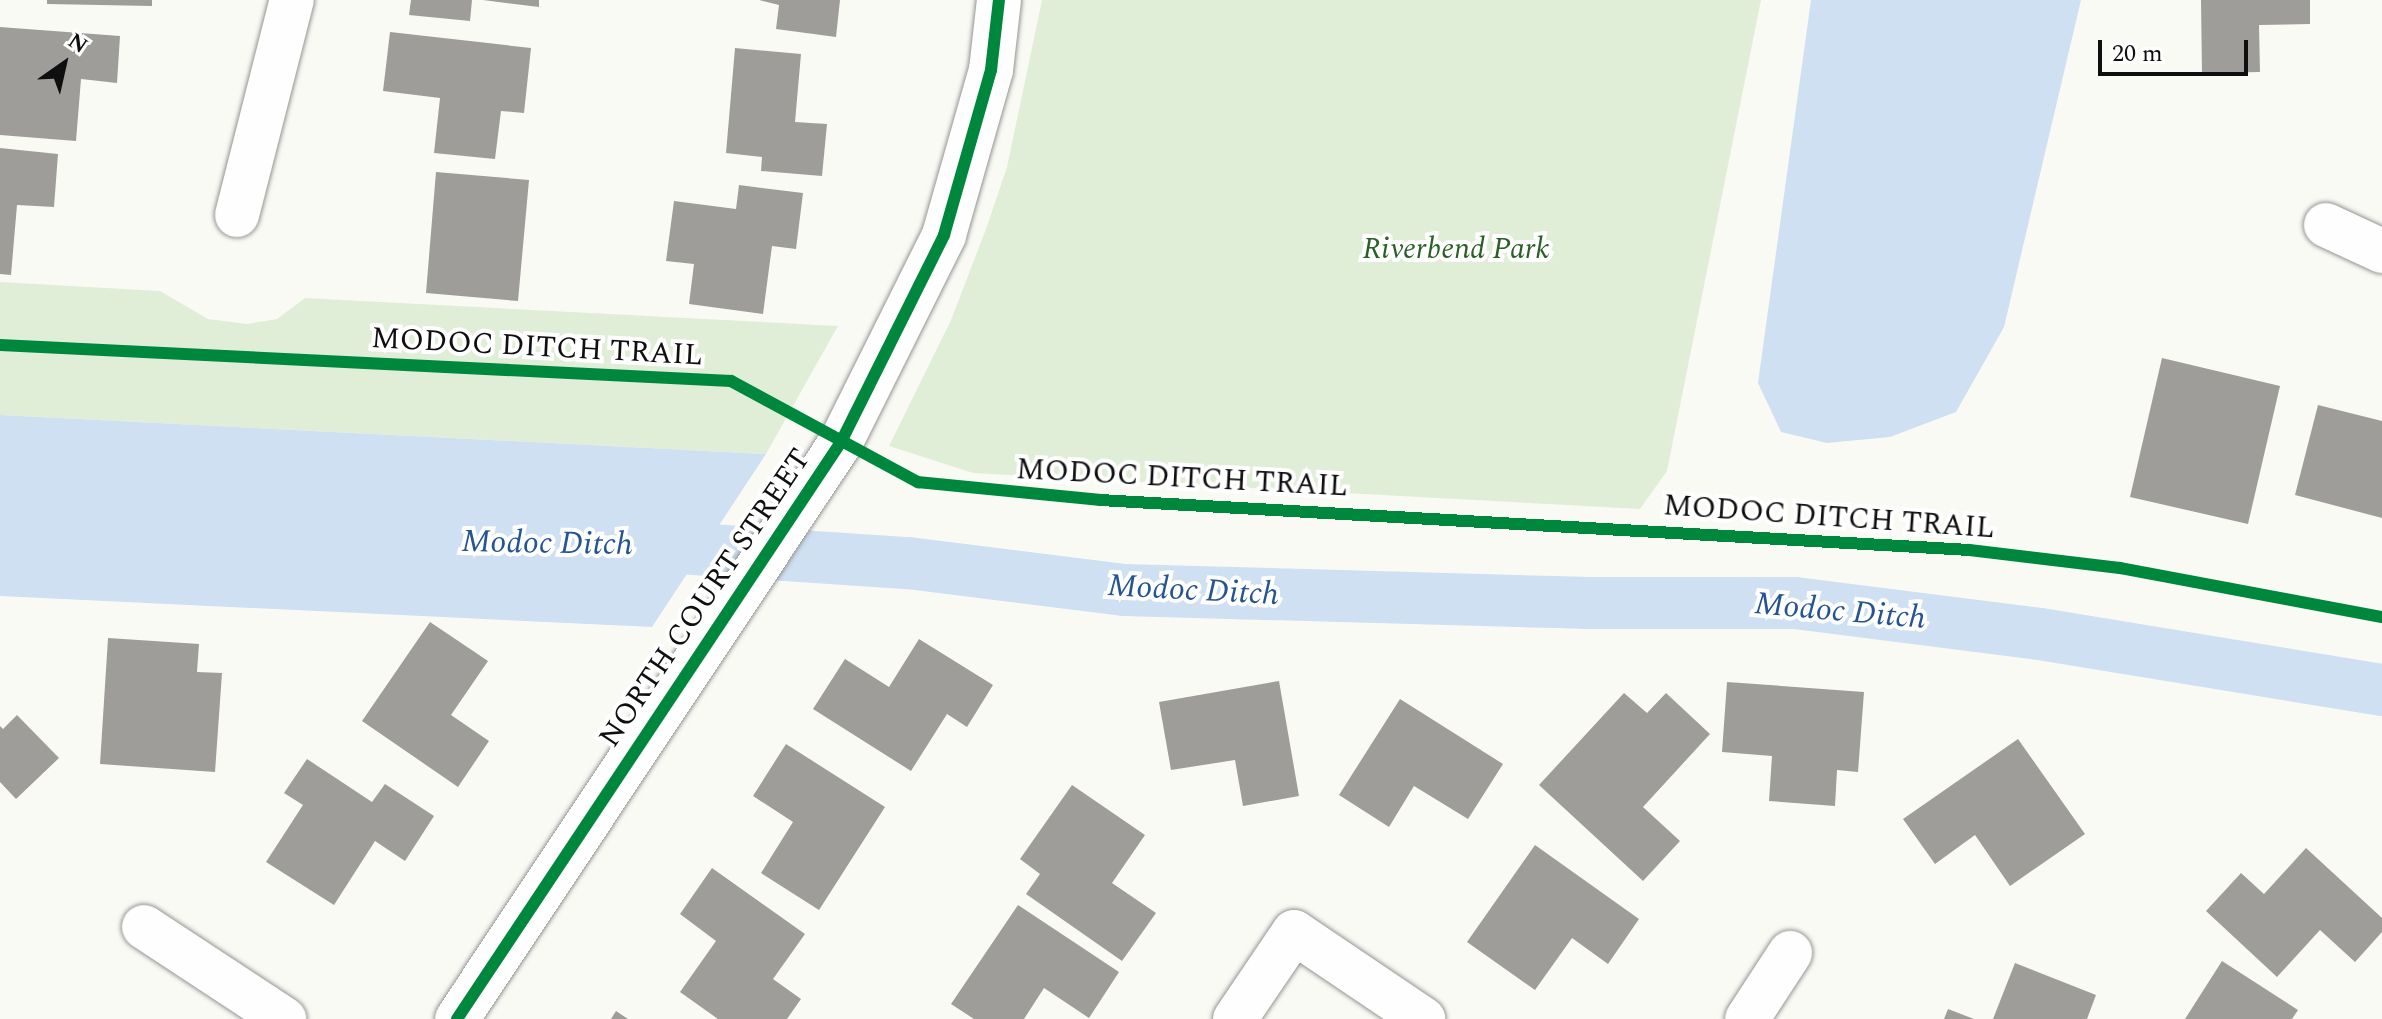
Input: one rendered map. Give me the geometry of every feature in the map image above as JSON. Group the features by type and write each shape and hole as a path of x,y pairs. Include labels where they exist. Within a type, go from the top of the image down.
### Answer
{"street":[{"path":"237,215 292,0"},
{"name":"NORTH COURT STREET","path":"457,1019 818,476 944,235 991,70 999,0"},
{"path":"2326,225 2382,251"},
{"path":"144,927 284,1019"},
{"path":"1235,1019 1294,932 1423,1019"},
{"path":"1747,1019 1790,953"}],"green space":[{"name":"Riverbend Park","path":"1042,0 1761,0 1667,471 1640,509 973,473 889,446 951,320 986,229 1007,167"},
{"path":"0,282 160,291 208,319 247,324 277,319 305,298 838,326 766,454 0,415"}],"water":[{"path":"1811,0 2081,0 2004,327 1956,412 1890,437 1827,443 1781,432 1758,383"},
{"path":"0,415 766,454 652,627 0,596"}],"building":[{"path":"47,0 152,0 152,6 47,4"},
{"path":"411,0 472,0 470,21 409,15"},
{"path":"483,0 539,0 539,7"},
{"path":"759,0 840,0 836,37 776,29 779,5"},
{"path":"2201,0 2310,0 2310,24 2259,25 2260,72 2202,73"},
{"path":"0,27 120,36 117,83 81,79 76,141 0,135"},
{"path":"390,32 531,48 524,113 501,111 495,159 434,153 440,98 383,91"},
{"path":"735,48 801,54 795,122 827,124 822,176 761,171 762,157 726,153"},
{"path":"0,148 58,154 54,207 17,205 11,275 0,274"},
{"path":"436,172 529,180 518,301 426,293"},
{"path":"739,185 803,193 796,249 772,246 763,314 689,304 694,264 666,261 674,201 736,209"},
{"path":"2162,358 2280,386 2248,524 2130,497"},
{"path":"2318,405 2382,421 2382,518 2295,495"},
{"path":"430,622 488,661 451,715 489,741 458,787 362,721"},
{"path":"108,638 199,644 197,672 222,673 215,772 100,764"},
{"path":"919,639 993,685 967,727 947,714 911,771 813,709 845,659 889,687"},
{"path":"1279,681 1299,796 1243,806 1235,760 1171,770 1159,702"},
{"path":"1727,682 1864,692 1858,772 1837,770 1835,806 1769,801 1772,756 1722,752"},
{"path":"1624,693 1647,713 1666,693 1710,734 1643,807 1680,841 1643,881 1539,785"},
{"path":"1400,699 1503,764 1468,819 1414,786 1389,827 1339,795"},
{"path":"17,715 59,758 16,799 0,782 0,726 3,729"},
{"path":"2018,739 2085,834 2010,886 1975,835 1935,864 1903,819"},
{"path":"786,744 885,807 819,910 761,873 793,822 753,796"},
{"path":"307,759 372,802 385,784 434,816 405,861 375,841 334,905 266,862 303,805 284,793"},
{"path":"1072,785 1145,835 1112,883 1156,913 1122,961 1026,894 1040,874 1020,859"},
{"path":"1535,845 1639,919 1608,964 1572,938 1535,990 1467,942"},
{"path":"2306,848 2382,918 2382,932 2355,962 2320,930 2277,977 2206,911 2241,873 2264,894"},
{"path":"712,868 805,934 773,979 801,999 787,1019 718,1019 680,992 716,941 680,914"},
{"path":"1018,905 1119,972 1089,1018 1044,988 1024,1019 974,1019 951,1004"},
{"path":"2222,961 2298,1010 2292,1019 2185,1019"},
{"path":"2015,963 2096,995 2087,1019 1993,1019"},
{"path":"1948,1009 1974,1019 1944,1019"},
{"path":"616,1011 628,1019 611,1019"}],"waterway":[{"name":"Modoc Ditch","path":"634,545 908,563 1124,590 1584,603 1795,603 2040,634 2382,690"}],"cycle path":[{"path":"457,1019 841,442 944,235 991,70 999,0"},
{"name":"MODOC DITCH TRAIL","path":"0,345 731,381 918,482 1100,500 1969,550 2120,568 2382,617"}]}
